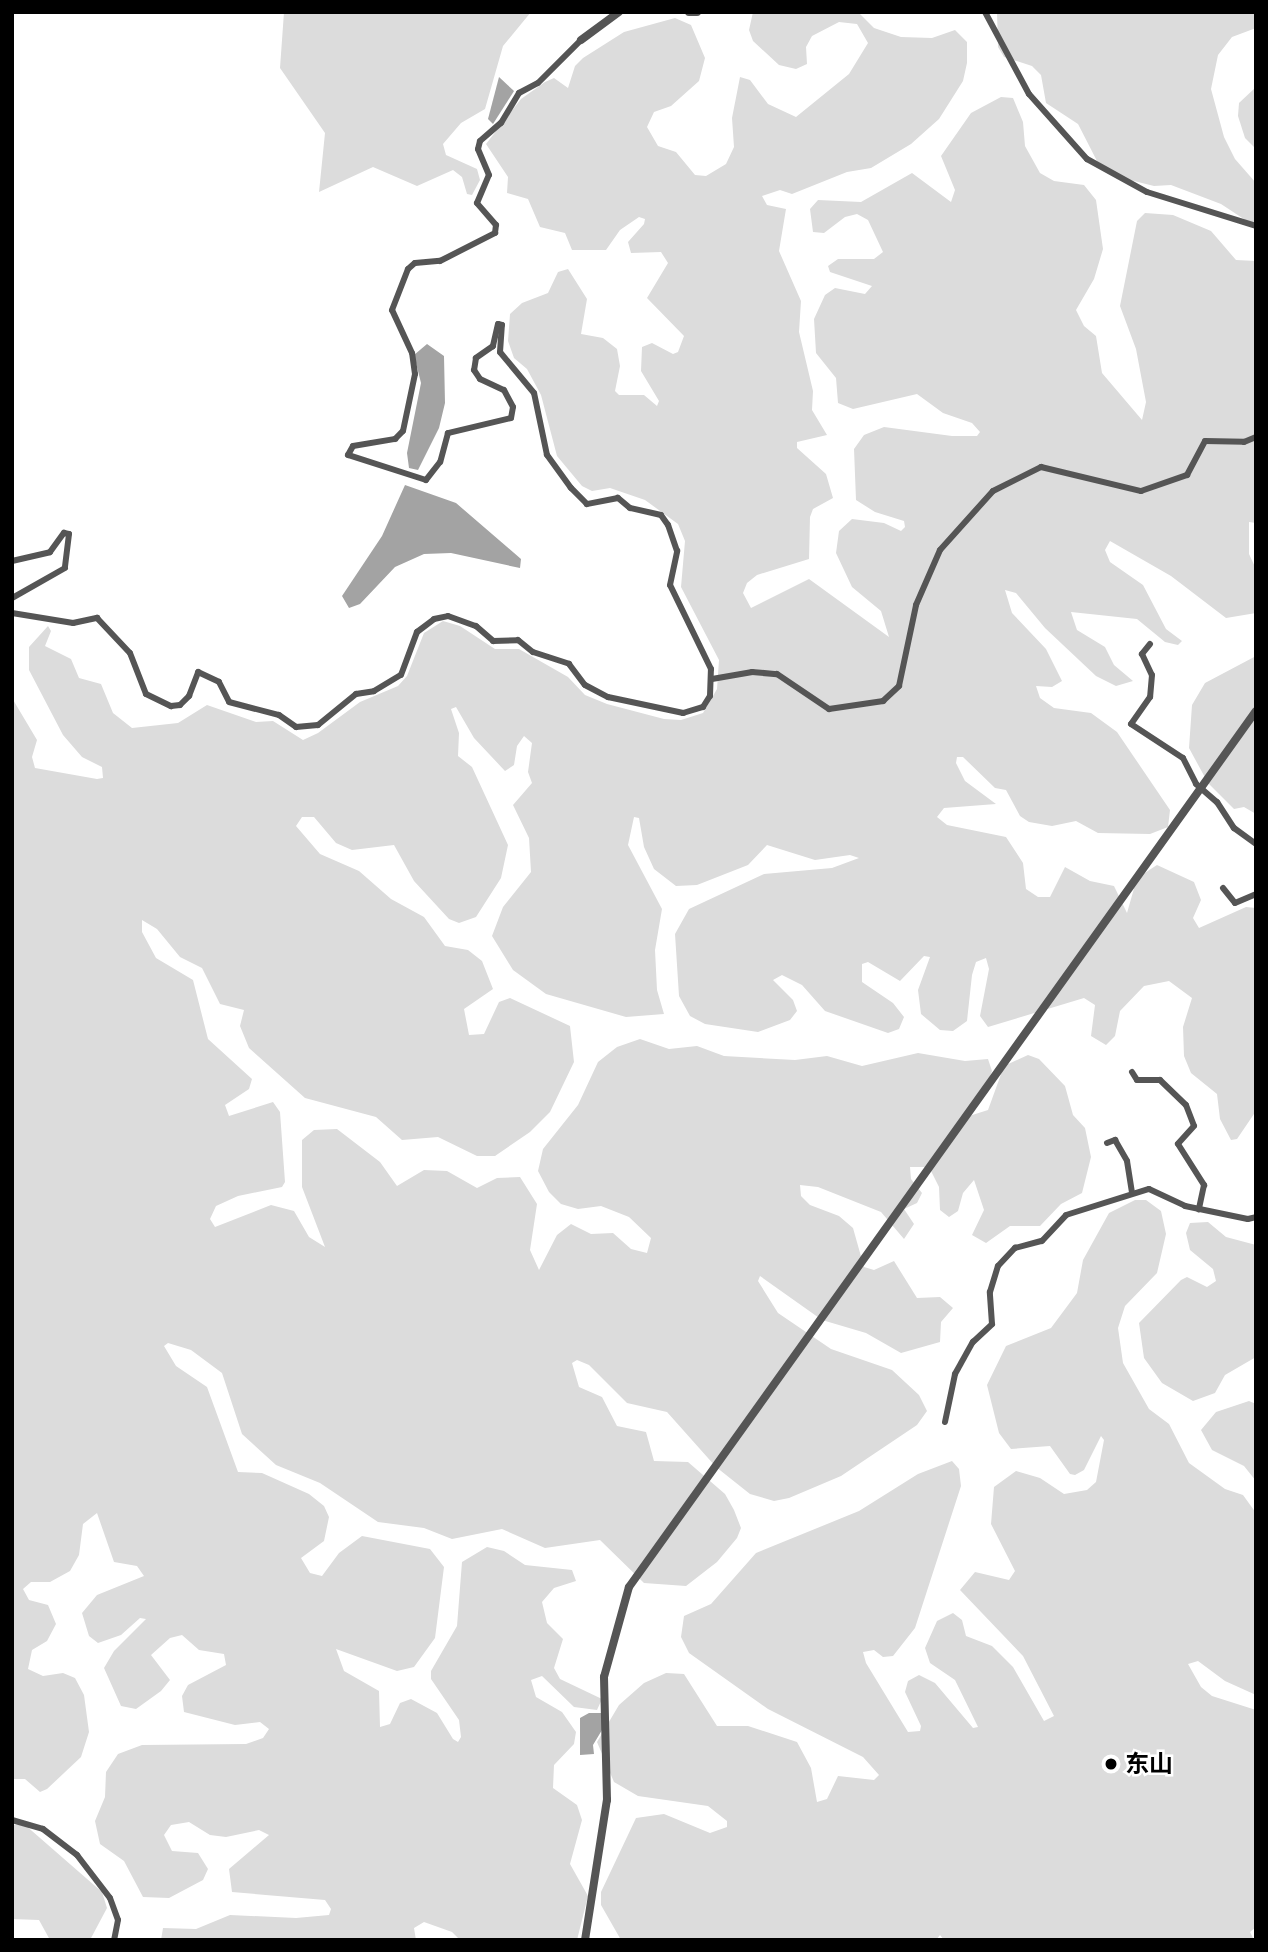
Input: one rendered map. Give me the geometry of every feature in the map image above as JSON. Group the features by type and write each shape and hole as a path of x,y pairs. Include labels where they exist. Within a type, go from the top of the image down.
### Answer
{"street":[{"path":"12,612 73,623 97,618 130,653 146,694 171,706 180,705 188,696 198,672 219,682 229,702 279,715 296,727 318,725 356,694 374,691 401,675 417,632 442,617 476,626 499,643 523,642 533,652 569,664 594,692 625,702 692,713 707,702 712,679 705,648 670,585 677,551 668,524 661,516 630,508 618,498 587,504 571,488 547,455 534,394 500,352 500,323 493,346 476,358 474,370 480,379 504,390 513,407 512,418 448,433 440,462 426,480 348,455 353,446 395,439 403,431 415,373 412,353 392,310 410,265 440,261 495,233 496,225 477,203 489,175 478,149 480,141 501,123 519,93 538,83 581,40 619,12"},
{"path":"689,12 697,12"},
{"path":"985,12 1024,88 1087,159 1154,195 1256,226"},
{"path":"712,679 752,672 777,674 829,709 883,701 899,686 916,604 940,550 993,491 1041,467 1141,491 1187,475 1205,441 1244,442 1256,438"},
{"path":"12,561 50,552 64,533 69,534 65,568 12,598"},
{"path":"1150,644 1142,654 1152,675 1150,697 1131,724 1183,758 1200,788 1228,815 1234,828 1256,845"},
{"path":"585,1940 607,1800 604,1677 629,1587 1256,711"},
{"path":"1223,888 1235,903 1256,894"},
{"path":"1132,1072 1137,1080 1160,1080 1186,1105 1194,1126 1178,1144 1204,1185 1199,1209"},
{"path":"1107,1143 1115,1140 1127,1161 1132,1192"},
{"path":"945,1422 955,1374 973,1342 992,1324 990,1292 998,1266 1015,1248 1042,1241 1066,1215 1132,1192 1149,1189 1199,1209 1256,1217"},
{"path":"12,1820 43,1829 77,1855 110,1898 118,1920 114,1940"}],"shaded area":[{"path":"284,12 531,12 503,46 485,109 461,123 443,144 446,155 477,169 480,180 472,195 467,194 462,177 453,170 417,186 373,167 319,192 325,133 280,68"},
{"path":"753,12 858,12 874,28 901,37 932,38 955,30 967,42 967,63 963,81 939,119 911,144 871,168 847,172 792,194 780,190 762,196 767,205 786,209 779,251 801,301 799,332 813,391 812,410 827,435 797,442 797,448 826,474 833,498 813,509 810,517 809,559 757,575 747,583 743,593 751,608 809,579 889,637 881,611 852,587 836,553 839,531 852,519 884,523 901,531 905,527 904,521 875,512 856,500 854,449 864,435 884,427 952,436 977,436 980,432 972,423 943,413 917,394 853,409 838,403 836,378 816,353 814,319 825,295 835,288 865,294 872,286 830,272 828,266 838,259 874,259 883,252 868,220 857,214 845,217 824,233 813,232 810,209 818,200 861,202 912,173 951,202 955,190 941,156 971,113 1001,97 1013,98 1023,122 1025,146 1040,173 1054,181 1084,185 1096,200 1103,249 1094,279 1076,310 1084,326 1096,336 1102,373 1142,420 1146,402 1136,349 1120,306 1137,221 1145,213 1173,215 1211,231 1236,260 1256,261 1256,523 1249,522 1249,554 1256,569 1256,613 1226,618 1171,576 1110,541 1105,550 1110,562 1143,585 1166,629 1182,641 1178,645 1165,642 1137,619 1071,612 1077,630 1105,647 1114,665 1133,681 1116,686 1096,676 1045,628 1016,593 1005,590 1012,613 1046,649 1062,681 1052,687 1036,686 1040,698 1054,708 1091,713 1117,732 1170,810 1168,827 1150,834 1098,833 1076,821 1052,826 1029,822 1020,816 1006,790 995,788 963,757 957,757 956,763 965,781 996,804 944,808 937,817 947,825 1006,837 1023,863 1026,889 1038,897 1050,897 1065,867 1090,881 1114,886 1127,913 1137,878 1157,865 1194,882 1201,900 1193,918 1199,928 1246,907 1256,908 1256,1111 1237,1139 1231,1140 1220,1119 1217,1094 1191,1073 1184,1056 1183,1027 1192,998 1169,981 1144,986 1120,1011 1115,1036 1106,1045 1091,1036 1095,1005 1084,998 988,1027 980,1016 989,969 986,958 976,962 972,975 967,1021 953,1031 940,1030 921,1014 918,990 930,957 924,956 900,981 868,962 862,964 862,982 893,1003 904,1017 899,1029 888,1033 825,1011 802,985 782,975 773,980 793,1000 797,1011 790,1020 758,1032 705,1024 690,1016 679,996 675,934 689,909 764,874 832,868 859,858 850,855 815,860 767,845 748,865 697,885 676,886 654,869 644,847 639,818 634,817 628,845 662,909 655,950 657,990 664,1014 626,1017 546,994 513,970 492,936 503,907 531,872 529,838 513,805 532,783 528,772 532,743 524,736 517,746 514,765 505,771 474,738 456,707 451,709 459,733 458,756 472,767 508,845 501,878 476,917 459,923 449,919 414,881 394,845 352,850 336,843 314,817 302,817 296,826 320,854 359,871 391,899 424,917 445,946 468,950 482,961 493,989 464,1009 469,1035 484,1034 499,1002 510,998 570,1026 574,1062 550,1112 530,1132 495,1156 477,1156 438,1137 402,1140 376,1117 305,1098 249,1048 240,1026 244,1010 220,1004 202,968 180,957 157,929 142,920 142,932 156,958 193,980 208,1039 252,1079 249,1089 225,1105 229,1116 273,1102 280,1112 285,1182 282,1187 238,1196 216,1206 210,1219 215,1227 271,1205 294,1211 309,1237 325,1247 302,1187 302,1140 314,1130 337,1129 380,1162 397,1186 424,1170 447,1171 477,1188 497,1178 520,1177 537,1204 530,1250 539,1270 557,1235 571,1224 591,1234 613,1233 631,1249 647,1253 651,1238 629,1217 601,1206 578,1209 561,1204 549,1192 538,1171 543,1149 578,1105 598,1062 617,1047 640,1039 669,1049 697,1046 724,1056 795,1060 827,1056 862,1066 918,1053 965,1061 988,1059 992,1071 988,1082 966,1117 988,1110 1004,1066 1028,1055 1039,1059 1065,1086 1073,1115 1085,1128 1091,1157 1082,1193 1061,1204 1040,1226 1010,1226 986,1243 972,1235 984,1210 974,1180 963,1193 958,1211 949,1217 940,1210 939,1187 931,1171 927,1167 910,1167 911,1179 922,1193 917,1203 904,1209 914,1224 904,1239 881,1212 818,1187 800,1185 801,1196 810,1205 839,1216 853,1228 864,1267 874,1270 894,1261 917,1298 940,1297 953,1308 941,1322 940,1342 901,1353 866,1333 822,1320 760,1276 758,1281 778,1313 831,1349 892,1370 919,1395 927,1411 917,1425 841,1476 789,1498 774,1501 750,1494 716,1467 667,1412 627,1403 589,1365 577,1360 572,1363 579,1387 602,1397 617,1426 646,1432 654,1461 688,1462 725,1494 734,1510 741,1528 737,1538 717,1562 686,1586 644,1583 600,1540 545,1548 502,1529 452,1539 424,1528 378,1522 320,1483 276,1465 242,1434 222,1373 191,1350 168,1343 164,1346 176,1366 207,1387 238,1472 262,1473 309,1494 324,1506 329,1517 324,1541 301,1558 310,1573 322,1576 339,1553 362,1536 430,1549 444,1567 435,1638 414,1667 397,1671 336,1649 344,1671 379,1691 380,1727 390,1724 400,1703 411,1699 437,1713 453,1739 458,1742 461,1737 459,1720 431,1679 431,1671 457,1626 462,1562 487,1547 504,1551 525,1565 572,1570 576,1581 554,1588 542,1602 547,1623 563,1639 554,1668 560,1679 602,1699 597,1710 574,1707 542,1676 531,1680 536,1697 562,1712 576,1732 574,1744 554,1765 553,1788 577,1805 582,1820 570,1864 588,1896 577,1940 460,1940 452,1932 424,1922 414,1928 416,1940 161,1940 163,1928 196,1929 230,1915 296,1918 329,1915 331,1909 325,1900 232,1892 229,1869 269,1835 259,1830 226,1837 210,1835 189,1822 171,1825 164,1835 172,1851 198,1853 208,1869 203,1880 169,1898 143,1897 124,1861 100,1844 95,1821 105,1797 106,1772 118,1754 142,1745 246,1744 263,1738 269,1729 260,1722 235,1725 184,1712 182,1696 188,1685 226,1665 224,1654 199,1650 182,1635 170,1638 151,1655 170,1680 161,1691 136,1709 121,1706 104,1668 114,1651 146,1619 140,1618 121,1635 98,1643 89,1636 82,1613 97,1595 144,1576 137,1566 114,1562 97,1513 83,1524 79,1555 70,1571 50,1582 31,1582 23,1589 29,1600 48,1605 56,1624 47,1641 32,1650 28,1669 43,1676 63,1673 75,1678 84,1695 89,1732 81,1757 47,1789 40,1792 25,1779 12,1779 12,698 37,740 32,757 35,768 103,778 102,767 82,757 63,735 29,670 29,647 48,626 51,631 45,646 71,659 79,678 101,684 113,713 132,728 178,723 207,705 256,722 273,721 303,740 318,733 360,702 398,686 407,676 424,633 443,621 460,626 495,649 519,649 568,677 585,695 607,704 664,719 681,720 703,713 717,689 719,660 681,587 685,541 678,524 645,500 610,488 592,491 582,486 557,456 541,395 527,369 514,358 508,341 510,314 522,303 548,293 558,272 568,269 587,299 581,334 603,338 617,349 620,366 615,391 619,395 644,395 657,406 659,401 641,371 642,347 652,343 673,354 678,352 684,336 647,298 668,263 661,252 631,253 628,242 644,224 645,219 639,217 620,230 606,250 572,250 565,233 540,227 528,199 507,193 508,177 486,144 521,99 545,82 554,78 568,88 575,66 583,58 624,32 675,18 691,25 705,58 699,81 671,106 654,112 647,127 658,146 676,152 695,175 706,176 726,164 734,147 732,118 740,77 750,80 768,104 796,117 849,74 868,43 857,24 839,22 812,36 806,47 807,64 796,69 779,65 753,41 749,30"},
{"path":"997,12 1256,12 1256,28 1232,37 1218,55 1211,89 1224,137 1235,159 1256,183 1256,227 1221,204 1171,185 1154,186 1118,177 1097,161 1078,124 1046,103 1041,75 1032,66 1004,57 998,47"},
{"path":"499,77 514,91 493,124 488,119"},
{"path":"1256,87 1256,149 1245,138 1238,116 1239,103"},
{"path":"427,344 444,356 445,403 439,428 418,470 409,468 407,453 421,383 414,355"},
{"path":"405,485 456,503 521,559 520,568 451,553 424,554 395,567 360,604 349,608 342,596 382,536"},
{"path":"1256,656 1256,814 1244,807 1234,809 1208,783 1189,748 1192,705 1205,683"},
{"path":"1135,1200 1146,1200 1161,1211 1166,1234 1157,1273 1125,1306 1118,1328 1123,1363 1149,1409 1169,1424 1189,1463 1225,1489 1243,1495 1256,1513 1256,1695 1225,1681 1198,1661 1188,1664 1201,1687 1212,1696 1256,1710 1256,1927 1250,1932 1254,1940 944,1940 940,1935 936,1940 621,1940 601,1905 601,1892 636,1818 664,1814 710,1833 727,1827 727,1821 708,1806 638,1796 614,1782 597,1742 619,1705 644,1683 666,1673 684,1674 717,1726 748,1726 797,1742 811,1768 817,1802 827,1799 838,1776 874,1780 879,1775 863,1757 768,1709 689,1653 681,1637 684,1616 711,1604 756,1553 859,1511 918,1474 952,1461 959,1469 961,1486 915,1628 893,1656 883,1657 874,1650 863,1652 866,1663 908,1732 920,1731 921,1726 905,1692 908,1681 919,1675 935,1683 973,1728 978,1727 955,1680 930,1663 925,1648 937,1621 953,1613 962,1620 966,1636 992,1646 1013,1667 1044,1721 1054,1716 1023,1656 960,1590 975,1572 1009,1580 1015,1571 991,1524 994,1487 1016,1471 1040,1478 1064,1494 1087,1490 1096,1482 1104,1440 1101,1436 1084,1470 1075,1475 1070,1474 1050,1446 1011,1449 999,1433 987,1385 1006,1346 1051,1328 1077,1293 1083,1260 1109,1213"},
{"path":"1208,1222 1226,1237 1256,1245 1256,1357 1225,1375 1215,1393 1193,1401 1162,1383 1144,1358 1139,1323 1181,1280 1187,1277 1207,1287 1216,1281 1213,1269 1190,1250 1186,1233 1190,1223"},
{"path":"1249,1401 1256,1404 1256,1481 1244,1466 1212,1450 1201,1430 1216,1412"},
{"path":"589,1713 601,1713 605,1725 593,1745 594,1754 580,1755 580,1718"},
{"path":"24,1824 102,1892 107,1908 90,1940 50,1940 39,1920 12,1919 12,1825"}],"place":[{"name":"东山","path":"1111,1764"}]}
